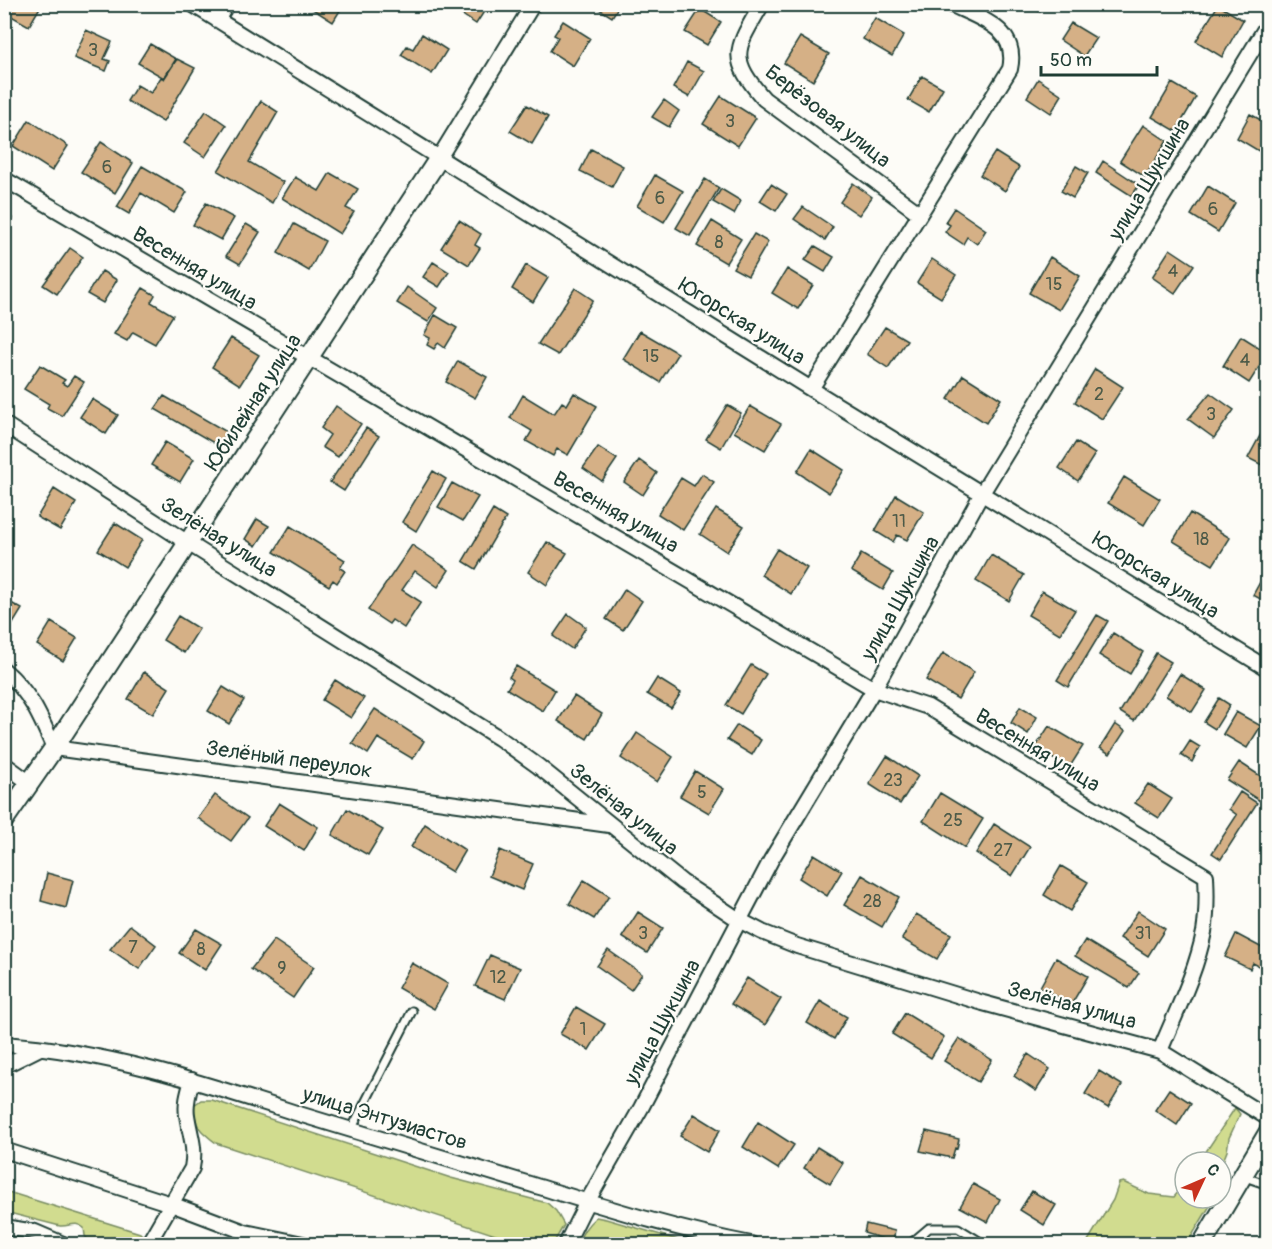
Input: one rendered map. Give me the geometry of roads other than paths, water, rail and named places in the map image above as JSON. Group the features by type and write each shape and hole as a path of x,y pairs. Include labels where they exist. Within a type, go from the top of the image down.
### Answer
{"street":[{"path":"216,20 226,4"},
{"name":"Юбилейная улица","path":"4,820 54,748 439,158 533,4"},
{"name":"Берёзовая улица","path":"762,4 741,41 739,63 747,80 764,99 920,214"},
{"path":"811,389 1010,69 1013,57 1011,47 1001,31 992,24 950,4"},
{"name":"Югорская улица","path":"193,6 1268,669"},
{"name":"улица Шукшина","path":"566,1245 771,860 874,688 982,493 1268,24"},
{"name":"Весенняя улица","path":"4,179 308,359 565,506 874,688 928,707 1206,876 1207,907 1197,959 1160,1051"},
{"name":"Зелёная улица","path":"4,424 188,543 499,738 538,766 682,882 739,920 797,946 983,1003 1160,1051 1268,1118"},
{"path":"4,670 30,697 41,716 54,748"},
{"name":"Зелёный переулок","path":"54,748 611,825"},
{"path":"4,764 30,783"},
{"name":"улица Энтузиастов","path":"4,1044 44,1047 148,1068 239,1093 351,1130 587,1202 677,1228 751,1245"},
{"path":"4,1066 44,1047"},
{"path":"148,1245 192,1168 194,1142 187,1113 192,1080"},
{"path":"1202,1245 1268,1133"},
{"path":"4,1150 171,1204 245,1232 303,1245"},
{"path":"4,1227 35,1232 63,1245"}],"lane":[{"path":"351,1130 412,1011"},
{"path":"1243,1176 1268,1185"},
{"path":"910,1245 928,1228 958,1228 984,1245"}]}
